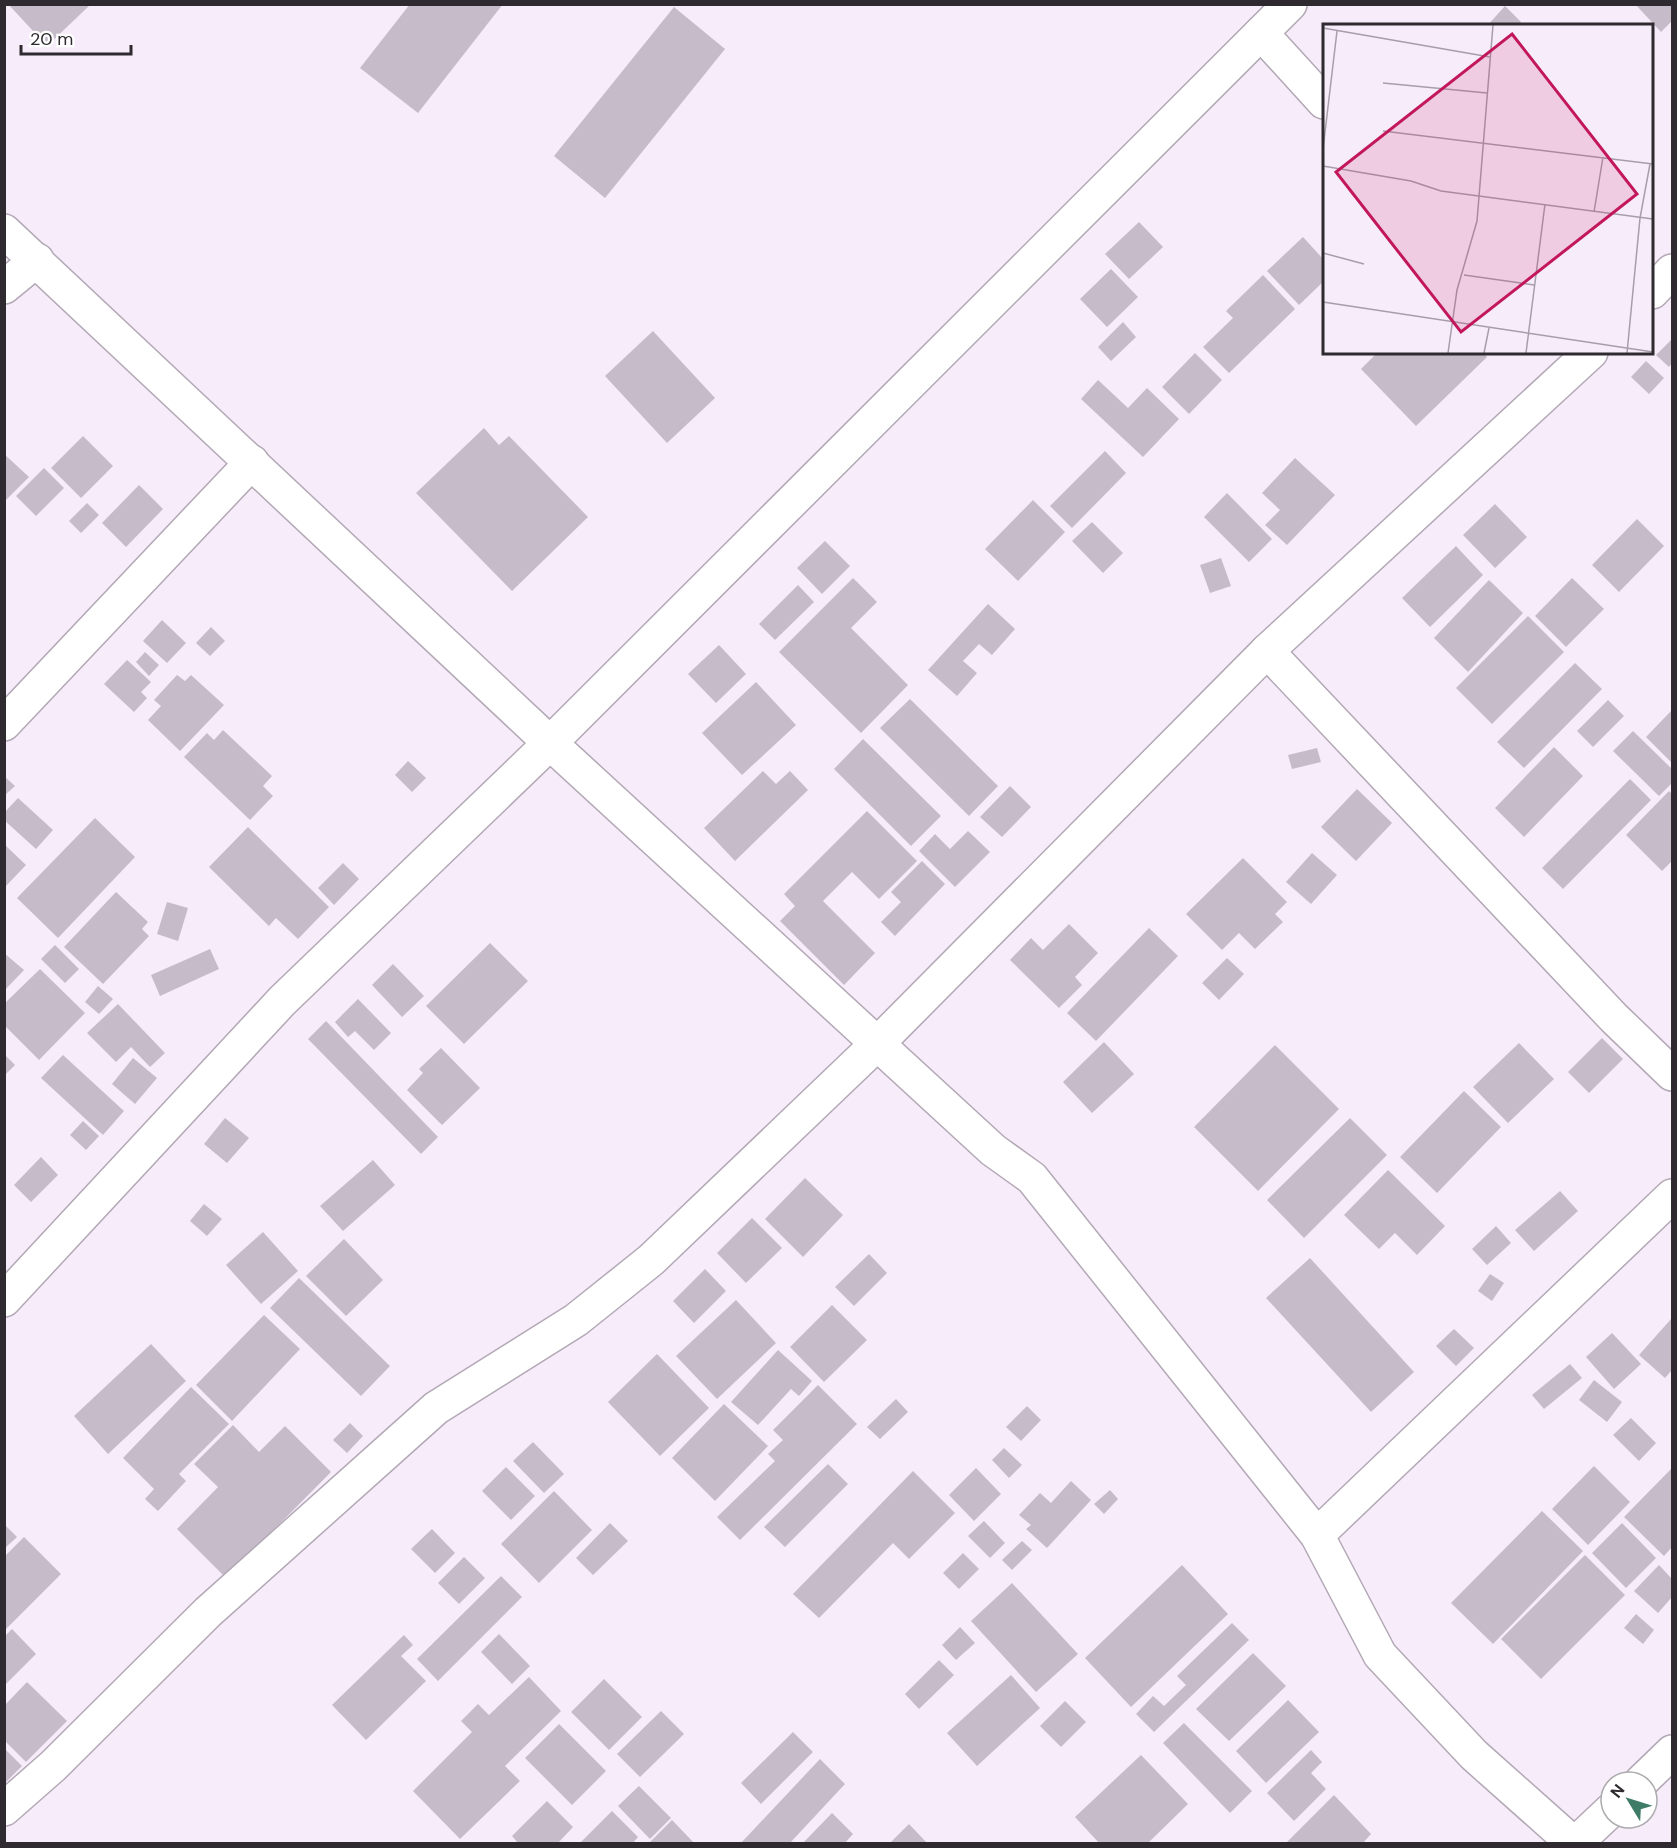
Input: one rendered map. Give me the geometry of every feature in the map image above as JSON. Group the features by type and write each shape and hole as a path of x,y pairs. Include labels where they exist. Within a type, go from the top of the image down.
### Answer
{"street":[{"path":"4,1300 282,1001 550,743 1290,4"},
{"path":"1261,33 1323,101"},
{"path":"4,231 550,743 993,1150 1032,1178 1317,1535 1380,1656 1474,1755 1575,1844 1599,1821"},
{"path":"4,287 37,260"},
{"path":"1653,291 1672,271"},
{"path":"4,1809 53,1766 208,1612 436,1408 576,1320 651,1260 878,1043 1267,651 1574,358"},
{"path":"4,724 252,462"},
{"path":"1267,651 1614,1018 1672,1074"},
{"path":"1317,1535 1672,1196"},
{"path":"1653,1770 1672,1752"}],"building":[{"path":"8,4 91,4 47,46"},
{"path":"410,4 503,4 418,113 360,68"},
{"path":"1635,4 1672,4 1672,21 1661,32"},
{"path":"1505,6 1521,22 1520,24 1489,24"},
{"path":"674,7 725,49 605,198 554,156"},
{"path":"1139,222 1163,247 1129,279 1105,254"},
{"path":"1303,237 1323,259 1323,282 1299,305 1267,271"},
{"path":"1111,269 1138,297 1107,327 1080,299"},
{"path":"1263,275 1295,309 1229,373 1203,347 1233,318 1226,311"},
{"path":"1123,322 1136,337 1111,361 1098,347"},
{"path":"653,331 715,398 667,443 605,376"},
{"path":"1671,340 1672,363 1669,367 1656,355"},
{"path":"1195,353 1222,380 1189,414 1162,387"},
{"path":"1376,354 1485,354 1487,357 1416,426 1361,369"},
{"path":"1646,361 1664,378 1649,394 1631,377"},
{"path":"1098,380 1128,408 1147,388 1179,419 1143,457 1081,399"},
{"path":"484,428 499,445 509,436 588,517 512,591 416,493"},
{"path":"83,436 113,466 81,498 51,468"},
{"path":"1105,451 1126,473 1072,528 1050,506"},
{"path":"4,454 29,477 4,502"},
{"path":"1295,458 1335,495 1287,545 1265,525 1280,510 1262,493"},
{"path":"44,468 64,488 36,516 16,496"},
{"path":"139,485 163,509 126,547 102,523"},
{"path":"1227,493 1272,539 1249,562 1204,517"},
{"path":"1033,500 1065,532 1018,581 985,549"},
{"path":"87,503 99,515 81,533 69,521"},
{"path":"1495,504 1527,537 1495,568 1463,535"},
{"path":"1637,519 1664,546 1619,592 1592,565"},
{"path":"1092,522 1123,553 1103,573 1072,541"},
{"path":"825,541 850,566 822,594 797,568"},
{"path":"1456,546 1483,575 1430,627 1402,598"},
{"path":"1221,558 1231,586 1210,593 1200,565"},
{"path":"853,578 877,602 851,628 908,685 861,733 779,652"},
{"path":"1572,578 1604,609 1566,647 1535,616"},
{"path":"1489,580 1523,613 1468,672 1434,638"},
{"path":"798,585 814,602 775,640 759,624"},
{"path":"988,604 1015,629 992,655 979,644 963,661 977,673 957,696 928,670"},
{"path":"1528,616 1564,652 1492,724 1456,688"},
{"path":"162,620 186,643 167,663 143,641"},
{"path":"211,627 225,641 210,656 196,643"},
{"path":"719,645 746,674 716,703 688,674"},
{"path":"145,652 159,665 149,676 136,662"},
{"path":"127,660 151,682 141,692 147,698 134,712 104,684"},
{"path":"1575,663 1602,689 1524,768 1497,742"},
{"path":"177,675 185,681 191,675 224,705 180,751 148,720 161,706 154,700"},
{"path":"756,682 796,725 742,775 702,733"},
{"path":"910,699 998,786 969,816 880,728"},
{"path":"1608,700 1624,716 1593,747 1577,731"},
{"path":"1672,710 1672,763 1646,737"},
{"path":"223,730 272,776 263,786 273,796 250,820 184,757 207,733 214,740"},
{"path":"1633,731 1672,769 1672,783 1659,796 1613,751"},
{"path":"863,739 941,816 911,846 834,769"},
{"path":"1554,747 1583,776 1524,837 1495,808"},
{"path":"1317,748 1321,762 1292,769 1288,755"},
{"path":"408,761 426,778 412,792 395,775"},
{"path":"763,771 776,784 790,771 808,790 735,861 704,828"},
{"path":"4,776 15,786 4,796"},
{"path":"1630,779 1651,800 1563,889 1542,868"},
{"path":"1010,786 1031,807 1002,837 980,817"},
{"path":"1357,789 1392,823 1356,861 1321,827"},
{"path":"1669,791 1672,794 1672,861 1662,871 1626,835"},
{"path":"18,798 53,830 36,849 4,820 4,813"},
{"path":"867,811 917,861 879,899 852,872 823,901 875,953 844,985 780,921 795,906 784,894"},
{"path":"95,818 135,857 58,938 17,898"},
{"path":"248,827 329,907 298,939 276,918 269,926 209,867"},
{"path":"968,831 990,852 955,887 919,851 935,834 950,849"},
{"path":"5,845 26,865 6,886 5,884"},
{"path":"1312,853 1337,875 1311,904 1286,882"},
{"path":"1243,858 1287,902 1275,914 1283,922 1255,949 1239,933 1222,950 1186,914"},
{"path":"922,861 945,884 895,936 881,922 901,902 891,892"},
{"path":"343,863 359,879 334,905 318,888"},
{"path":"116,892 148,922 142,929 149,936 103,984 64,947"},
{"path":"167,902 188,908 178,941 157,934"},
{"path":"1069,924 1098,953 1075,977 1082,985 1059,1008 1010,960 1031,938 1043,950"},
{"path":"1149,928 1178,956 1096,1041 1067,1013"},
{"path":"490,943 528,981 464,1044 426,1006"},
{"path":"55,945 79,969 65,983 41,959"},
{"path":"210,949 219,969 160,996 151,975"},
{"path":"4,953 24,970 4,991"},
{"path":"1227,958 1244,974 1219,1000 1202,983"},
{"path":"393,964 424,996 402,1017 372,985"},
{"path":"40,969 85,1013 39,1060 4,1025 4,1004"},
{"path":"98,986 113,999 99,1014 85,1002"},
{"path":"358,999 391,1033 374,1050 355,1031 348,1037 335,1022"},
{"path":"118,1004 165,1053 150,1067 131,1047 116,1062 87,1033"},
{"path":"326,1021 438,1137 421,1154 308,1039"},
{"path":"1602,1038 1623,1059 1589,1093 1568,1072"},
{"path":"1104,1042 1134,1074 1092,1113 1063,1082"},
{"path":"1519,1043 1554,1079 1508,1123 1473,1087"},
{"path":"1275,1045 1339,1109 1258,1191 1194,1127"},
{"path":"441,1048 480,1088 442,1125 407,1090 423,1073 419,1069"},
{"path":"4,1054 15,1065 4,1076"},
{"path":"63,1055 124,1111 103,1135 41,1078"},
{"path":"133,1058 157,1078 135,1104 112,1084"},
{"path":"1464,1091 1501,1127 1437,1193 1400,1157"},
{"path":"225,1118 249,1138 227,1163 204,1144"},
{"path":"1350,1118 1387,1155 1304,1238 1267,1200"},
{"path":"83,1121 99,1136 86,1150 70,1135"},
{"path":"41,1157 58,1175 31,1202 14,1185"},
{"path":"373,1160 395,1185 343,1231 320,1206"},
{"path":"1388,1170 1445,1226 1417,1255 1395,1233 1379,1249 1344,1215"},
{"path":"805,1178 843,1215 803,1257 765,1219"},
{"path":"1560,1191 1578,1211 1534,1251 1515,1230"},
{"path":"204,1204 222,1219 207,1236 190,1221"},
{"path":"752,1218 782,1248 746,1283 717,1253"},
{"path":"1496,1226 1511,1243 1487,1265 1472,1249"},
{"path":"263,1232 298,1271 261,1304 226,1265"},
{"path":"344,1239 383,1280 346,1316 306,1276"},
{"path":"869,1254 887,1273 854,1306 835,1287"},
{"path":"1310,1258 1414,1372 1371,1412 1266,1298"},
{"path":"705,1269 726,1291 694,1323 673,1301"},
{"path":"1490,1274 1504,1283 1492,1301 1478,1291"},
{"path":"299,1278 390,1366 361,1396 270,1308"},
{"path":"736,1300 776,1343 717,1399 676,1356"},
{"path":"832,1305 867,1340 824,1382 790,1347"},
{"path":"264,1315 300,1349 232,1421 196,1385"},
{"path":"1672,1318 1672,1370 1665,1378 1639,1355"},
{"path":"1454,1329 1474,1348 1456,1366 1436,1346"},
{"path":"1612,1333 1641,1364 1614,1389 1586,1357"},
{"path":"151,1344 186,1381 108,1454 74,1416"},
{"path":"778,1350 812,1381 799,1396 791,1389 758,1425 731,1402"},
{"path":"657,1354 709,1408 660,1456 608,1402"},
{"path":"1570,1364 1582,1378 1544,1409 1532,1395"},
{"path":"1594,1380 1622,1402 1607,1422 1579,1400"},
{"path":"818,1385 857,1424 740,1540 717,1517 775,1461 768,1454 783,1440 773,1430"},
{"path":"191,1387 229,1424 179,1474 186,1481 158,1511 145,1499 154,1489 123,1458"},
{"path":"896,1399 908,1412 880,1439 867,1427"},
{"path":"724,1404 768,1446 715,1501 672,1458"},
{"path":"1027,1406 1041,1420 1021,1441 1006,1427"},
{"path":"1631,1418 1656,1443 1639,1461 1613,1435"},
{"path":"350,1423 363,1436 347,1453 333,1440"},
{"path":"233,1425 259,1452 285,1426 331,1472 226,1578 177,1529 218,1487 194,1464"},
{"path":"533,1442 564,1474 544,1493 513,1461"},
{"path":"1004,1448 1022,1465 1009,1478 992,1460"},
{"path":"828,1464 848,1484 785,1547 764,1527"},
{"path":"1594,1466 1630,1502 1588,1545 1552,1509"},
{"path":"506,1467 535,1496 511,1520 482,1491"},
{"path":"976,1468 1001,1494 974,1521 949,1495"},
{"path":"1672,1468 1672,1547 1664,1556 1624,1517"},
{"path":"913,1471 955,1513 909,1559 893,1543 819,1618 793,1594"},
{"path":"1071,1481 1091,1500 1047,1548 1026,1529 1031,1525 1019,1515 1040,1493 1051,1503"},
{"path":"1110,1490 1118,1499 1104,1514 1094,1504"},
{"path":"554,1491 592,1530 539,1583 501,1544"},
{"path":"1542,1511 1583,1551 1493,1644 1451,1603"},
{"path":"984,1521 1005,1543 990,1558 968,1536"},
{"path":"610,1523 628,1541 593,1575 576,1558"},
{"path":"1622,1523 1656,1558 1626,1588 1592,1553"},
{"path":"4,1524 17,1537 4,1549"},
{"path":"432,1529 455,1553 435,1573 411,1549"},
{"path":"24,1537 61,1574 4,1631 4,1557"},
{"path":"1022,1541 1032,1550 1012,1570 1002,1560"},
{"path":"963,1553 979,1569 959,1589 943,1573"},
{"path":"1585,1555 1625,1595 1541,1679 1501,1639"},
{"path":"464,1557 485,1578 459,1604 438,1583"},
{"path":"1182,1565 1228,1614 1131,1707 1085,1658"},
{"path":"1659,1565 1672,1579 1672,1597 1658,1613 1634,1591"},
{"path":"501,1576 522,1597 438,1681 417,1659"},
{"path":"1012,1583 1078,1654 1036,1692 971,1621"},
{"path":"1636,1614 1654,1630 1643,1644 1624,1628"},
{"path":"1232,1623 1249,1640 1154,1732 1136,1714 1153,1696 1164,1706 1186,1685 1177,1676"},
{"path":"960,1627 975,1643 956,1660 942,1645"},
{"path":"12,1629 36,1654 4,1686 4,1637"},
{"path":"499,1634 530,1666 512,1684 481,1652"},
{"path":"404,1635 413,1645 401,1656 426,1681 366,1740 332,1705"},
{"path":"1253,1653 1286,1686 1229,1741 1196,1709"},
{"path":"939,1660 954,1675 919,1709 905,1694"},
{"path":"1011,1675 1040,1708 977,1766 947,1733"},
{"path":"529,1677 561,1711 505,1766 520,1781 460,1839 413,1791 472,1732 461,1721 478,1704 489,1715"},
{"path":"604,1679 642,1717 609,1750 571,1712"},
{"path":"27,1682 67,1721 26,1762 4,1740 4,1706"},
{"path":"1288,1700 1319,1732 1266,1783 1236,1751"},
{"path":"1065,1701 1086,1722 1061,1747 1040,1726"},
{"path":"661,1711 684,1734 640,1777 617,1754"},
{"path":"1184,1723 1252,1791 1230,1813 1163,1743"},
{"path":"559,1724 606,1771 572,1805 525,1758"},
{"path":"793,1732 813,1752 761,1804 741,1783"},
{"path":"4,1748 22,1766 4,1784"},
{"path":"1311,1750 1322,1762 1311,1773 1326,1789 1294,1821 1267,1793"},
{"path":"1141,1755 1188,1804 1147,1844 1100,1844 1075,1817"},
{"path":"820,1759 845,1784 789,1844 740,1844"},
{"path":"639,1786 671,1818 650,1839 618,1806"},
{"path":"1334,1795 1371,1834 1362,1844 1285,1844"},
{"path":"547,1801 573,1827 557,1844 519,1844 512,1836"},
{"path":"612,1811 638,1837 632,1844 579,1844"},
{"path":"832,1813 853,1834 844,1844 802,1844"},
{"path":"672,1820 695,1844 648,1844"},
{"path":"909,1824 928,1844 889,1844"}]}
